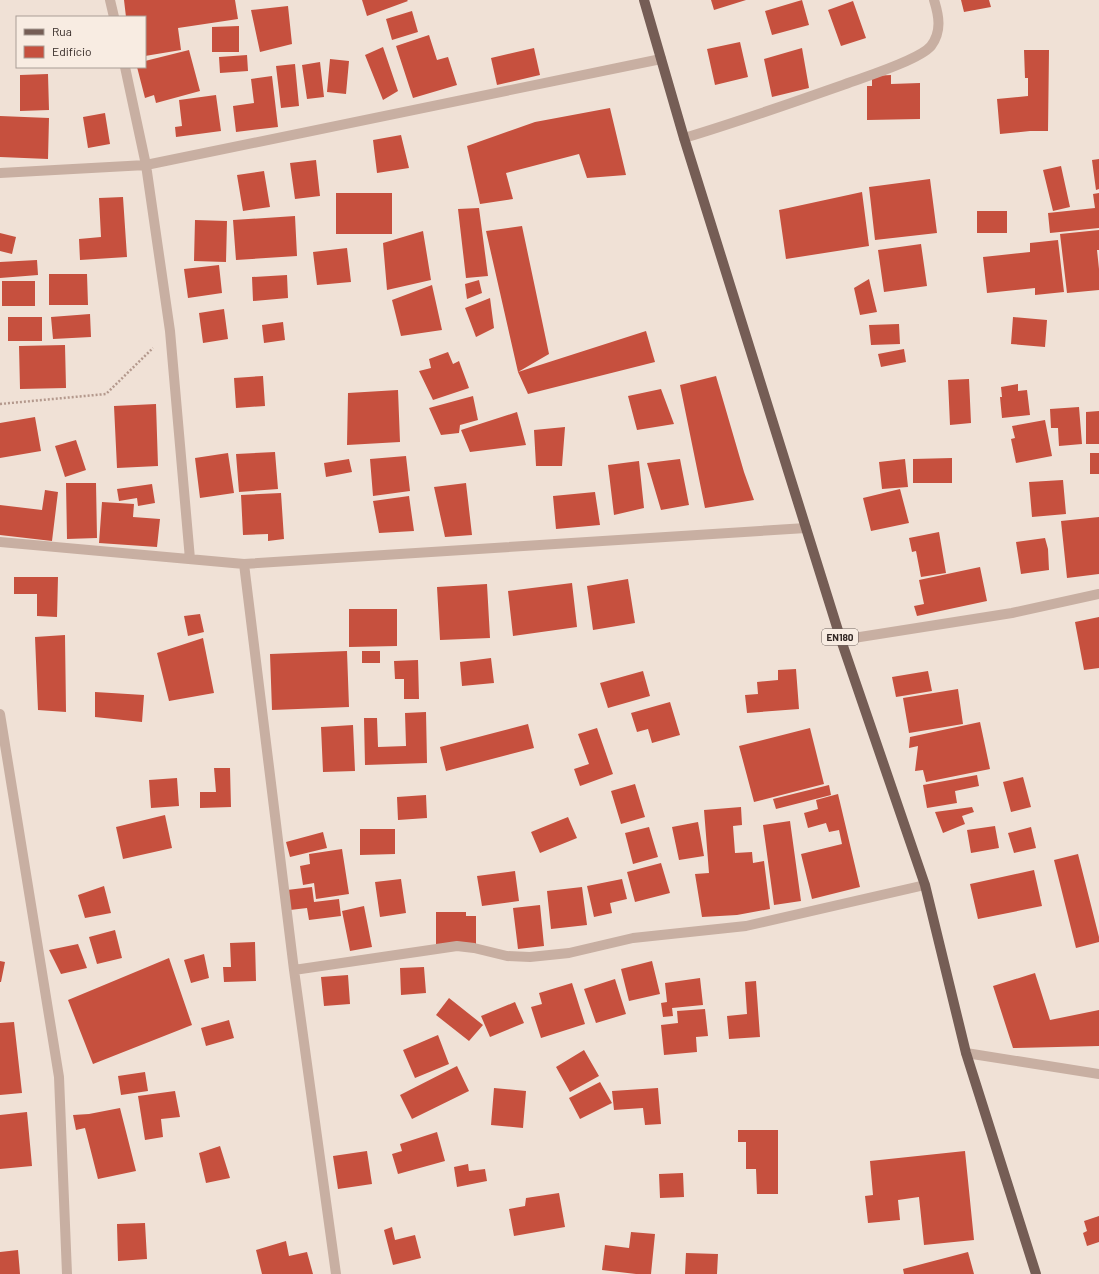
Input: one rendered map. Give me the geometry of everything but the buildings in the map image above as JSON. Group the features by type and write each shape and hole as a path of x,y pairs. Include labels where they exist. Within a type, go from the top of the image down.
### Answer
{"main road":[{"name":"EN180","path":"644,0 684,138 841,640 924,885 966,1053 1036,1274"}],"street":[{"path":"110,0 114,16"},
{"path":"684,138 749,118 879,72 923,52 931,46 939,27 939,17 934,0"},
{"path":"0,173 146,165 661,59"},
{"path":"125,68 146,165 170,331 190,559"},
{"path":"0,542 244,564 806,528"},
{"path":"244,564 294,970 336,1274"},
{"path":"841,640 1012,614 1099,594"},
{"path":"0,714 59,1077 67,1274"},
{"path":"294,970 457,946 474,948 507,956 522,957 569,953 633,938 746,926 924,885"},
{"path":"966,1053 1099,1074"}],"path":[{"path":"0,404 106,394 170,331"}]}
